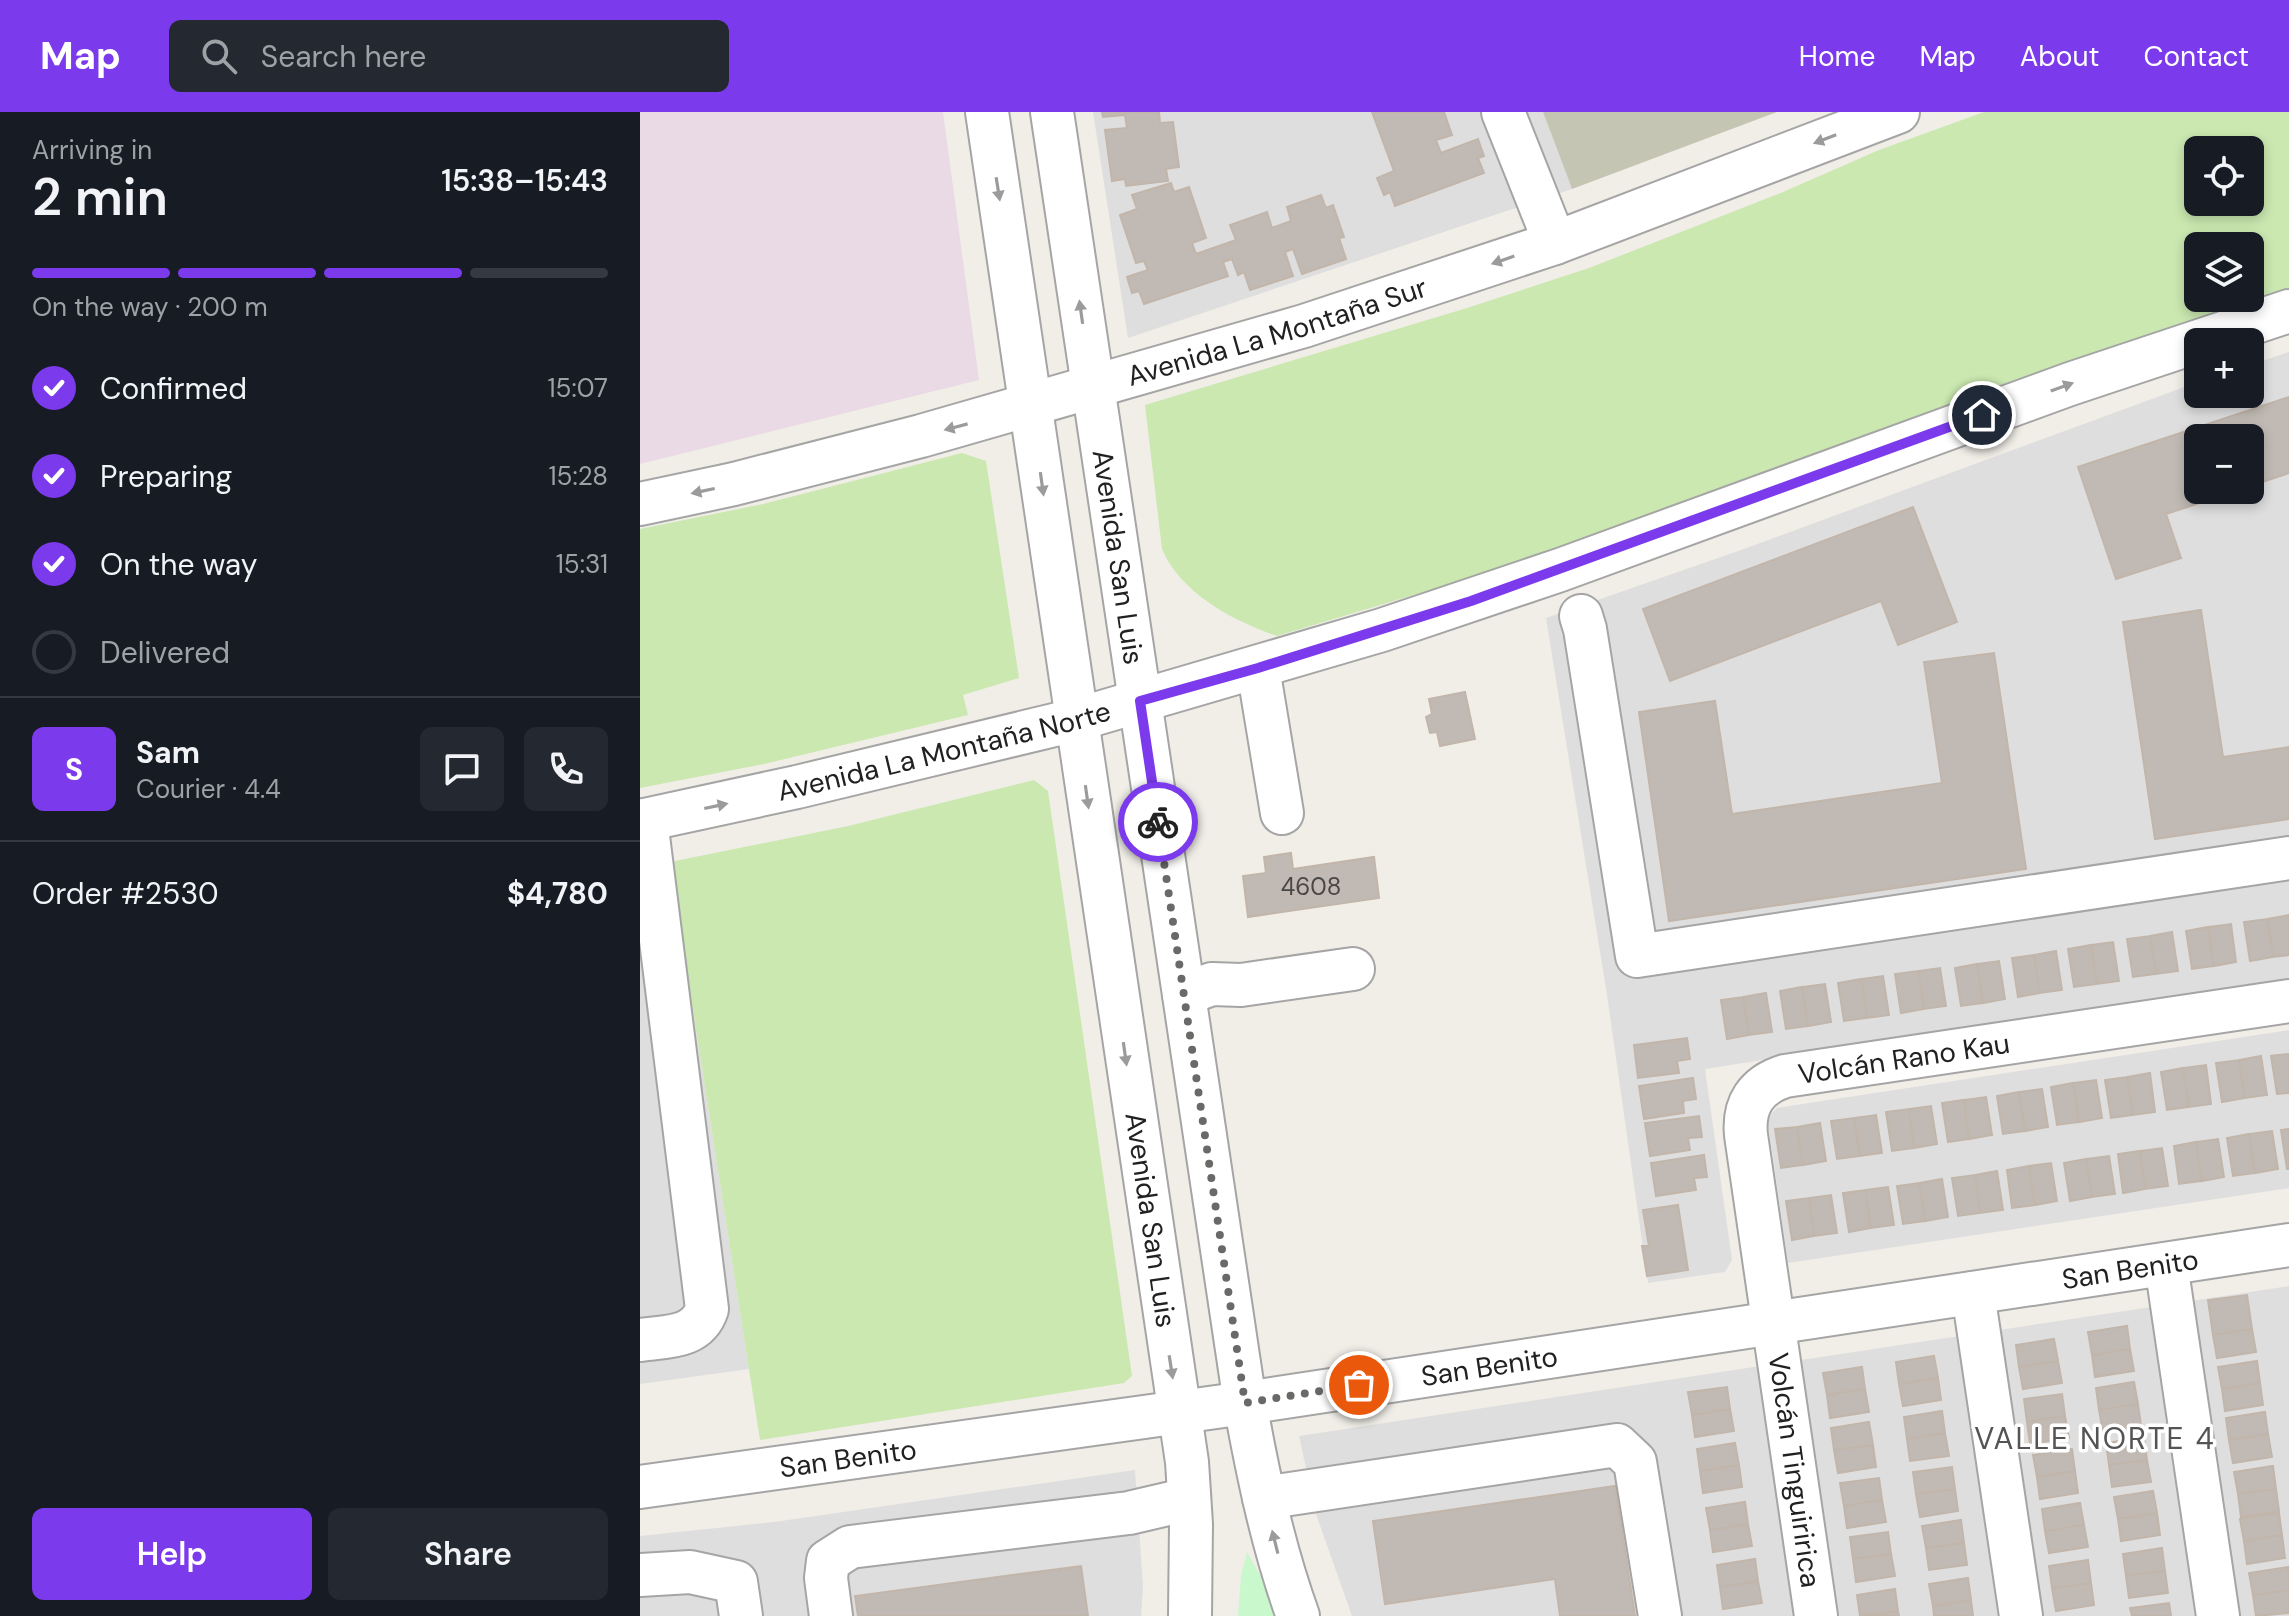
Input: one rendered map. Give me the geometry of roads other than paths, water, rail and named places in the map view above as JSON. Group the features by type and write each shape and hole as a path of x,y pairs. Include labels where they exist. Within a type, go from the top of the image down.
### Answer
{"street":[{"name":"Avenida San Luis","path":"987,112 1187,1462 1190,1616"},
{"name":"Avenida San Luis","path":"1052,112 1245,1403 1264,1498 1298,1616"},
{"path":"1503,112 1555,243"},
{"name":"Avenida La Montaña Sur","path":"640,504 764,477 1031,407 1304,326 1555,243 1898,112"},
{"name":"Avenida La Montaña Norte","path":"643,821 1075,720 1258,668 1471,601 2055,389 2289,311"},
{"path":"1581,616 1637,956 2289,858"},
{"path":"1258,668 1282,813"},
{"path":"640,1340 689,1333 703,1320 707,1309 643,821"},
{"path":"1184,994 1212,984 1241,985 1353,969"},
{"name":"Volcán Rano Kau","path":"1773,1323 1745,1122 1753,1097 1772,1080 2289,1001"},
{"name":"San Benito","path":"640,1487 1178,1413 2289,1245"},
{"path":"2166,1264 2218,1616"},
{"path":"1973,1293 2021,1616"},
{"name":"Volcán Tinguiririca","path":"1773,1323 1816,1616"},
{"path":"1264,1498 1617,1445 1635,1462 1660,1616"},
{"path":"831,1616 826,1578 828,1561 850,1547 1129,1513 1189,1499"},
{"path":"640,1575 690,1572 736,1582 741,1616"}],"district":[{"name":"VALLE NORTE 4","path":"2095,1439"}]}
